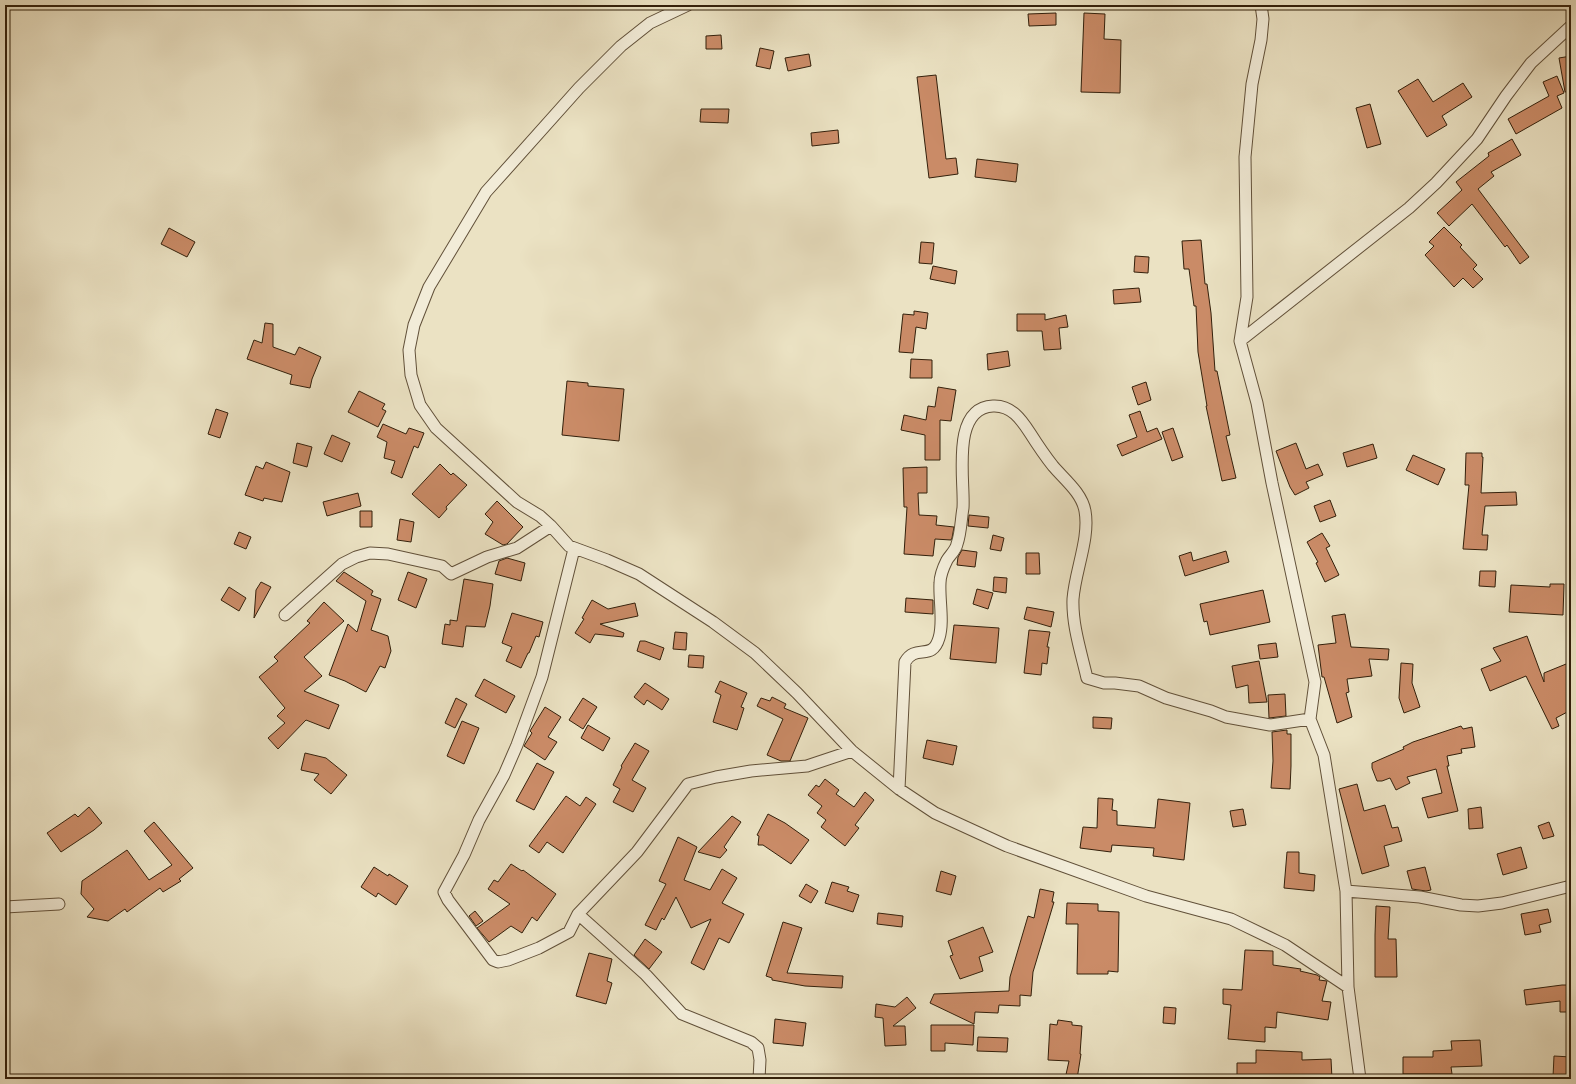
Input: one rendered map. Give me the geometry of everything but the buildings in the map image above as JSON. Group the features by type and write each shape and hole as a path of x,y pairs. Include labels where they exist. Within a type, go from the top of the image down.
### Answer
{"street":[{"path":"688,5 650,23 621,46 579,88 486,192 429,287 414,325 409,350 411,375 420,405 436,428 517,502 540,516 569,546 639,574 713,622 754,653 797,693 852,750 899,789 935,813 1007,846 1146,896 1231,919 1284,945 1348,987"},
{"path":"1261,5 1263,19 1261,40 1252,84 1244,158 1247,297 1240,340 1257,403 1274,491 1315,682 1310,719 1324,756 1346,891 1348,987 1360,1079"},
{"path":"1240,340 1409,208 1436,183 1477,139 1506,96 1531,63 1571,26"},
{"path":"899,789 905,662 908,656 914,653 922,651 928,652 935,649 940,636 940,582 947,561 957,545 963,507 962,452 966,430 971,419 986,406 999,406 1013,412 1017,416 1052,464 1077,493 1085,510 1085,531 1074,598 1074,610 1075,623 1087,678 1104,683 1139,686 1166,698 1211,711 1226,718 1270,725 1310,719"},
{"path":"285,616 342,564 356,557 370,553 388,554 442,566 451,574 487,557 517,548 551,526"},
{"path":"574,549 542,677 514,753 479,820 464,855 444,892 448,900 493,960 503,962 570,932 578,914 637,852 688,784 751,771 807,766 852,750"},
{"path":"1346,891 1420,897 1461,905 1478,906 1502,903 1571,886"},
{"path":"5,907 58,904"},
{"path":"578,914 646,975 682,1014 751,1042 758,1048 760,1060 759,1079"}]}
